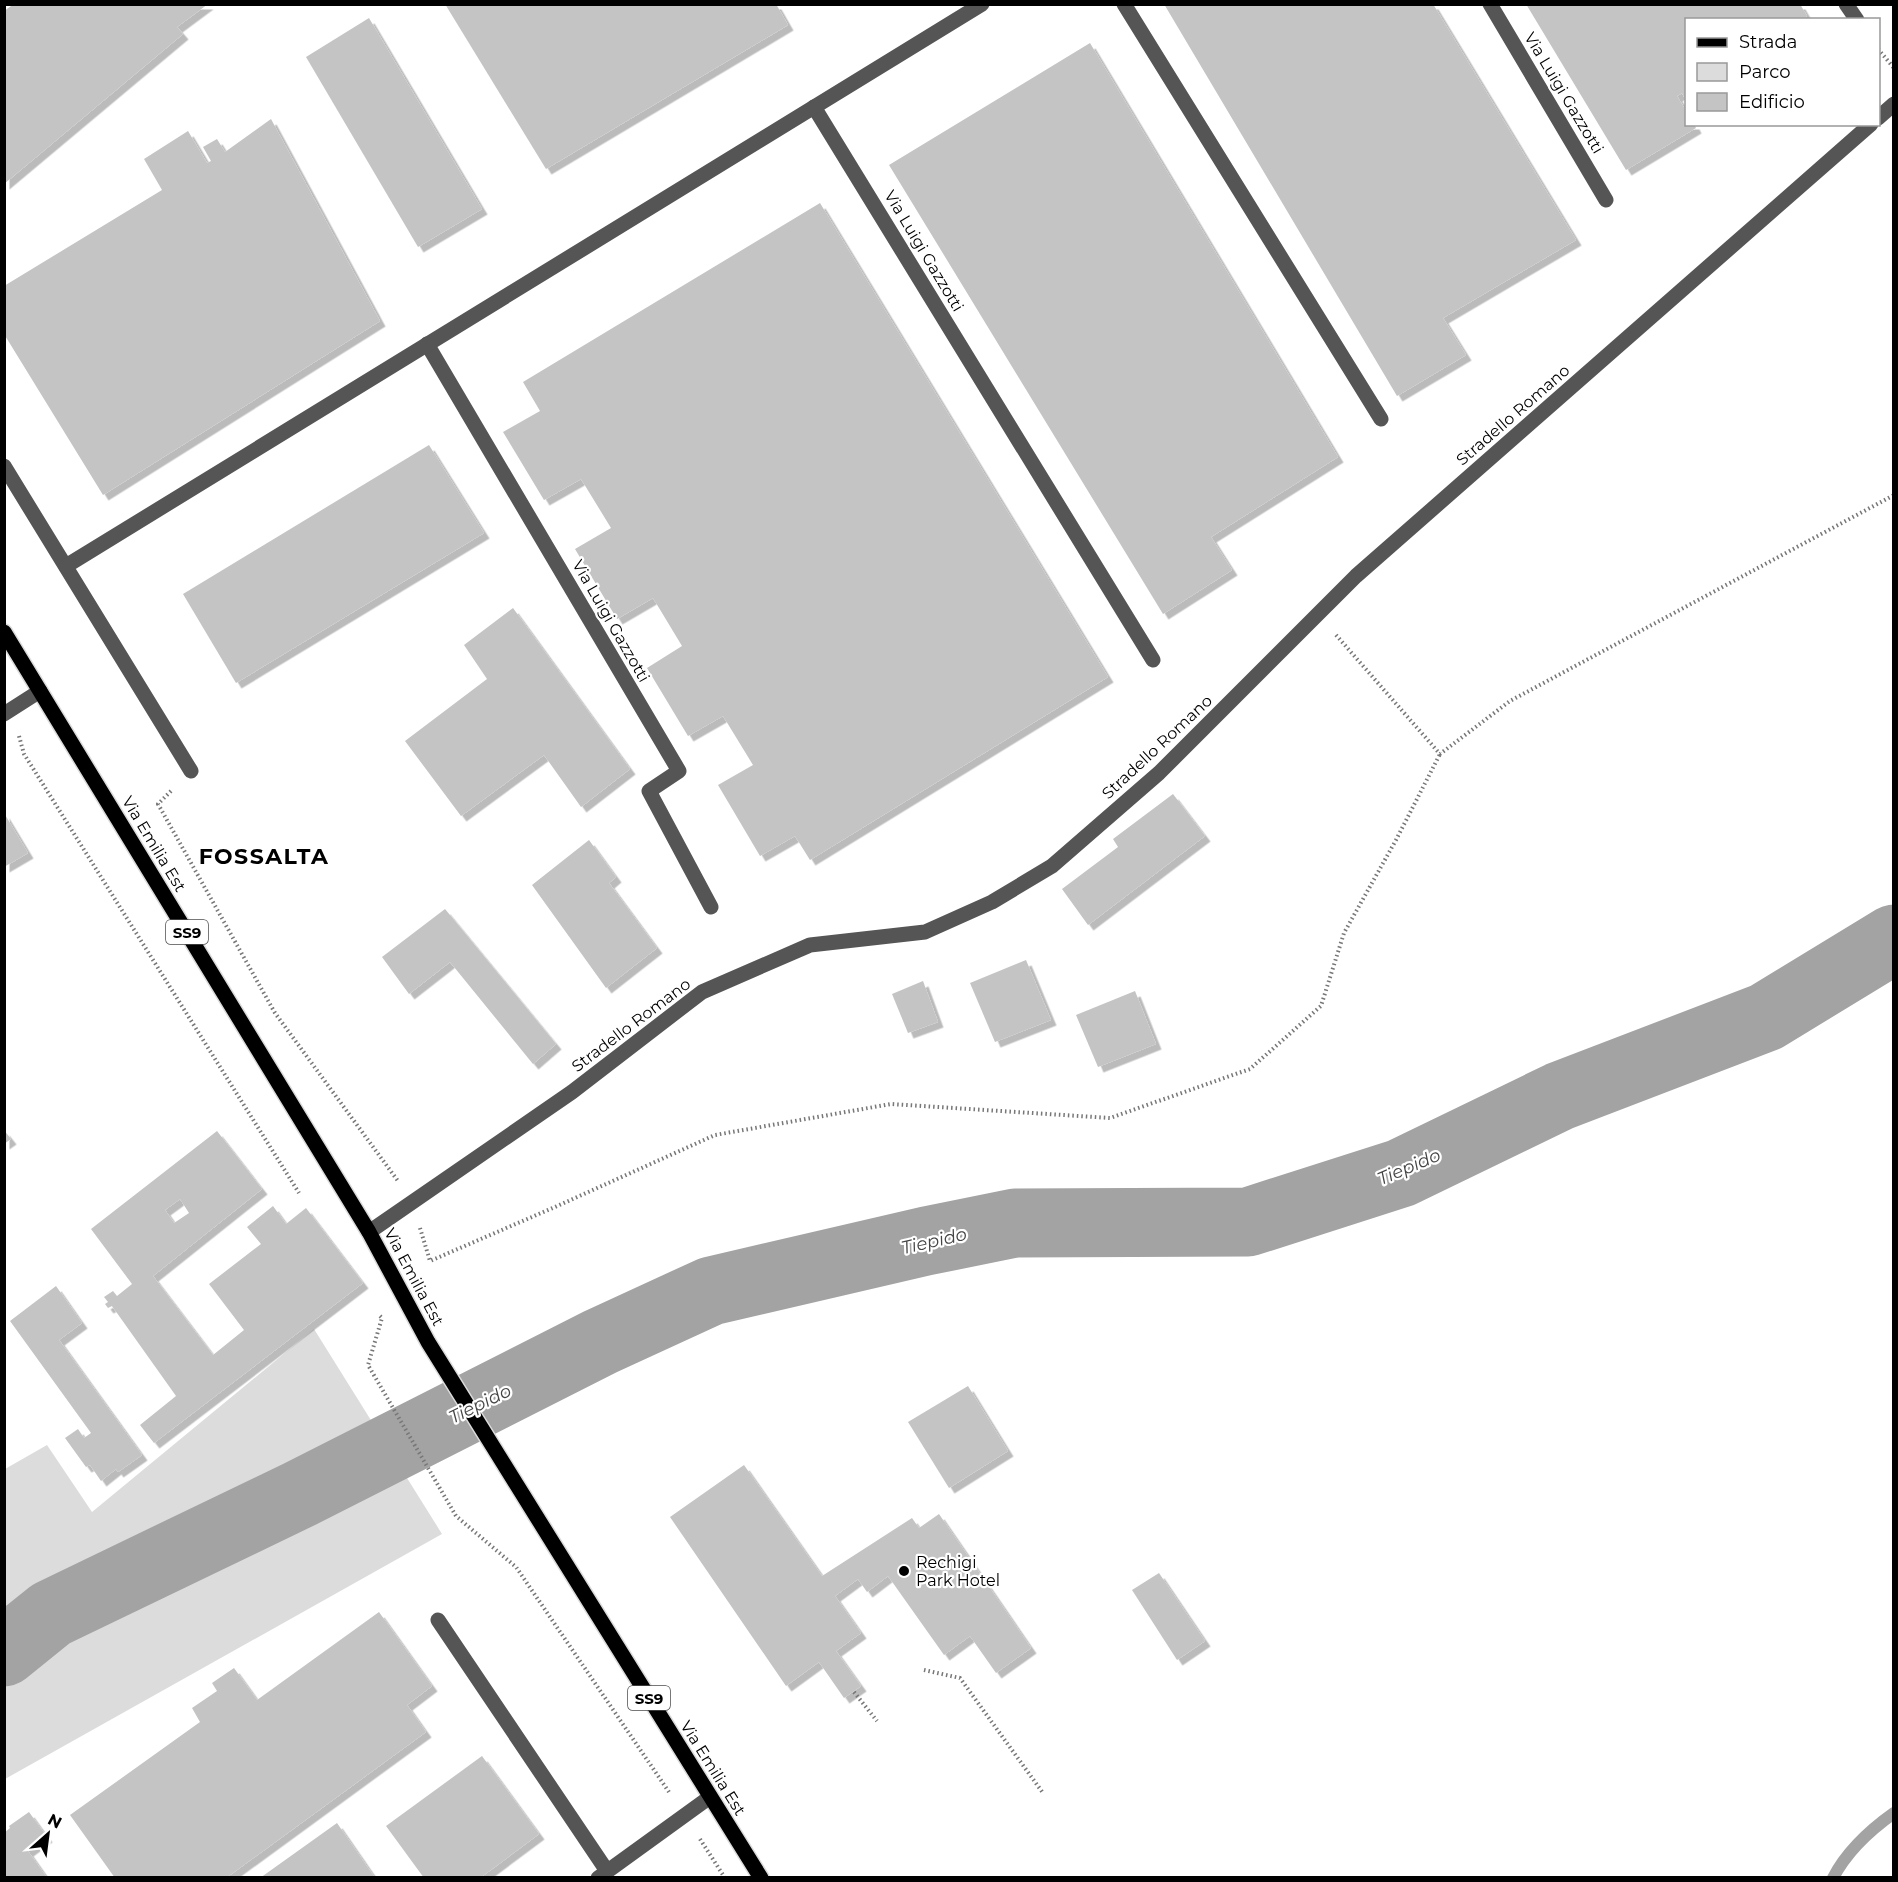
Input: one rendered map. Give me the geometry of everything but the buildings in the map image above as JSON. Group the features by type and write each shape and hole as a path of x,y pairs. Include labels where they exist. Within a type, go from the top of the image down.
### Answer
{"main road":[{"name":"Via Emilia Est","path":"4,632 369,1232 428,1342 761,1878"}],"street":[{"path":"66,566 981,4"},
{"path":"1124,4 1382,419"},
{"name":"Via Luigi Gazzotti","path":"1490,4 1606,200"},
{"path":"1846,4 1856,18"},
{"path":"1880,116 1893,104"},
{"name":"Via Luigi Gazzotti","path":"814,107 1153,660"},
{"name":"Stradello Romano","path":"369,1232 572,1092 702,992 810,945 925,932 992,902 1052,866 1159,773 1356,576 1869,126"},
{"name":"Via Luigi Gazzotti","path":"427,344 679,771 649,791 711,907"},
{"path":"4,466 191,771"},
{"path":"8,712 40,691"},
{"path":"438,1620 602,1874 710,1797"}],"path":[{"path":"1880,52 1893,68"},
{"path":"191,771 158,804 275,1013 413,1201 429,1261 715,1135 891,1104 1110,1118 1250,1069 1322,1006 1344,933 1396,840 1440,754 1510,701 1893,495"},
{"path":"1318,614 1440,754"},
{"path":"8,712 24,754 299,1193"},
{"path":"378,1311 382,1318 368,1365 456,1516 516,1567 685,1815 724,1878"},
{"path":"924,1670 960,1678 1043,1793"},
{"path":"854,1692 877,1721"}],"green space":[{"path":"314,1329 442,1534 5,1779 5,1469 47,1445 92,1512"}],"waterway":[{"name":"Tiepido","path":"4,1652 51,1614 298,1495 600,1342 711,1291 926,1241 1015,1223 1248,1222 1401,1173 1560,1096 1766,1017 1894,939"},
{"path":"1833,1878 1845,1859 1860,1842 1894,1813"}],"place":[{"name":"Rechigi Park Hotel","path":"904,1571"}],"district":[{"name":"FOSSALTA","path":"264,856"}]}
